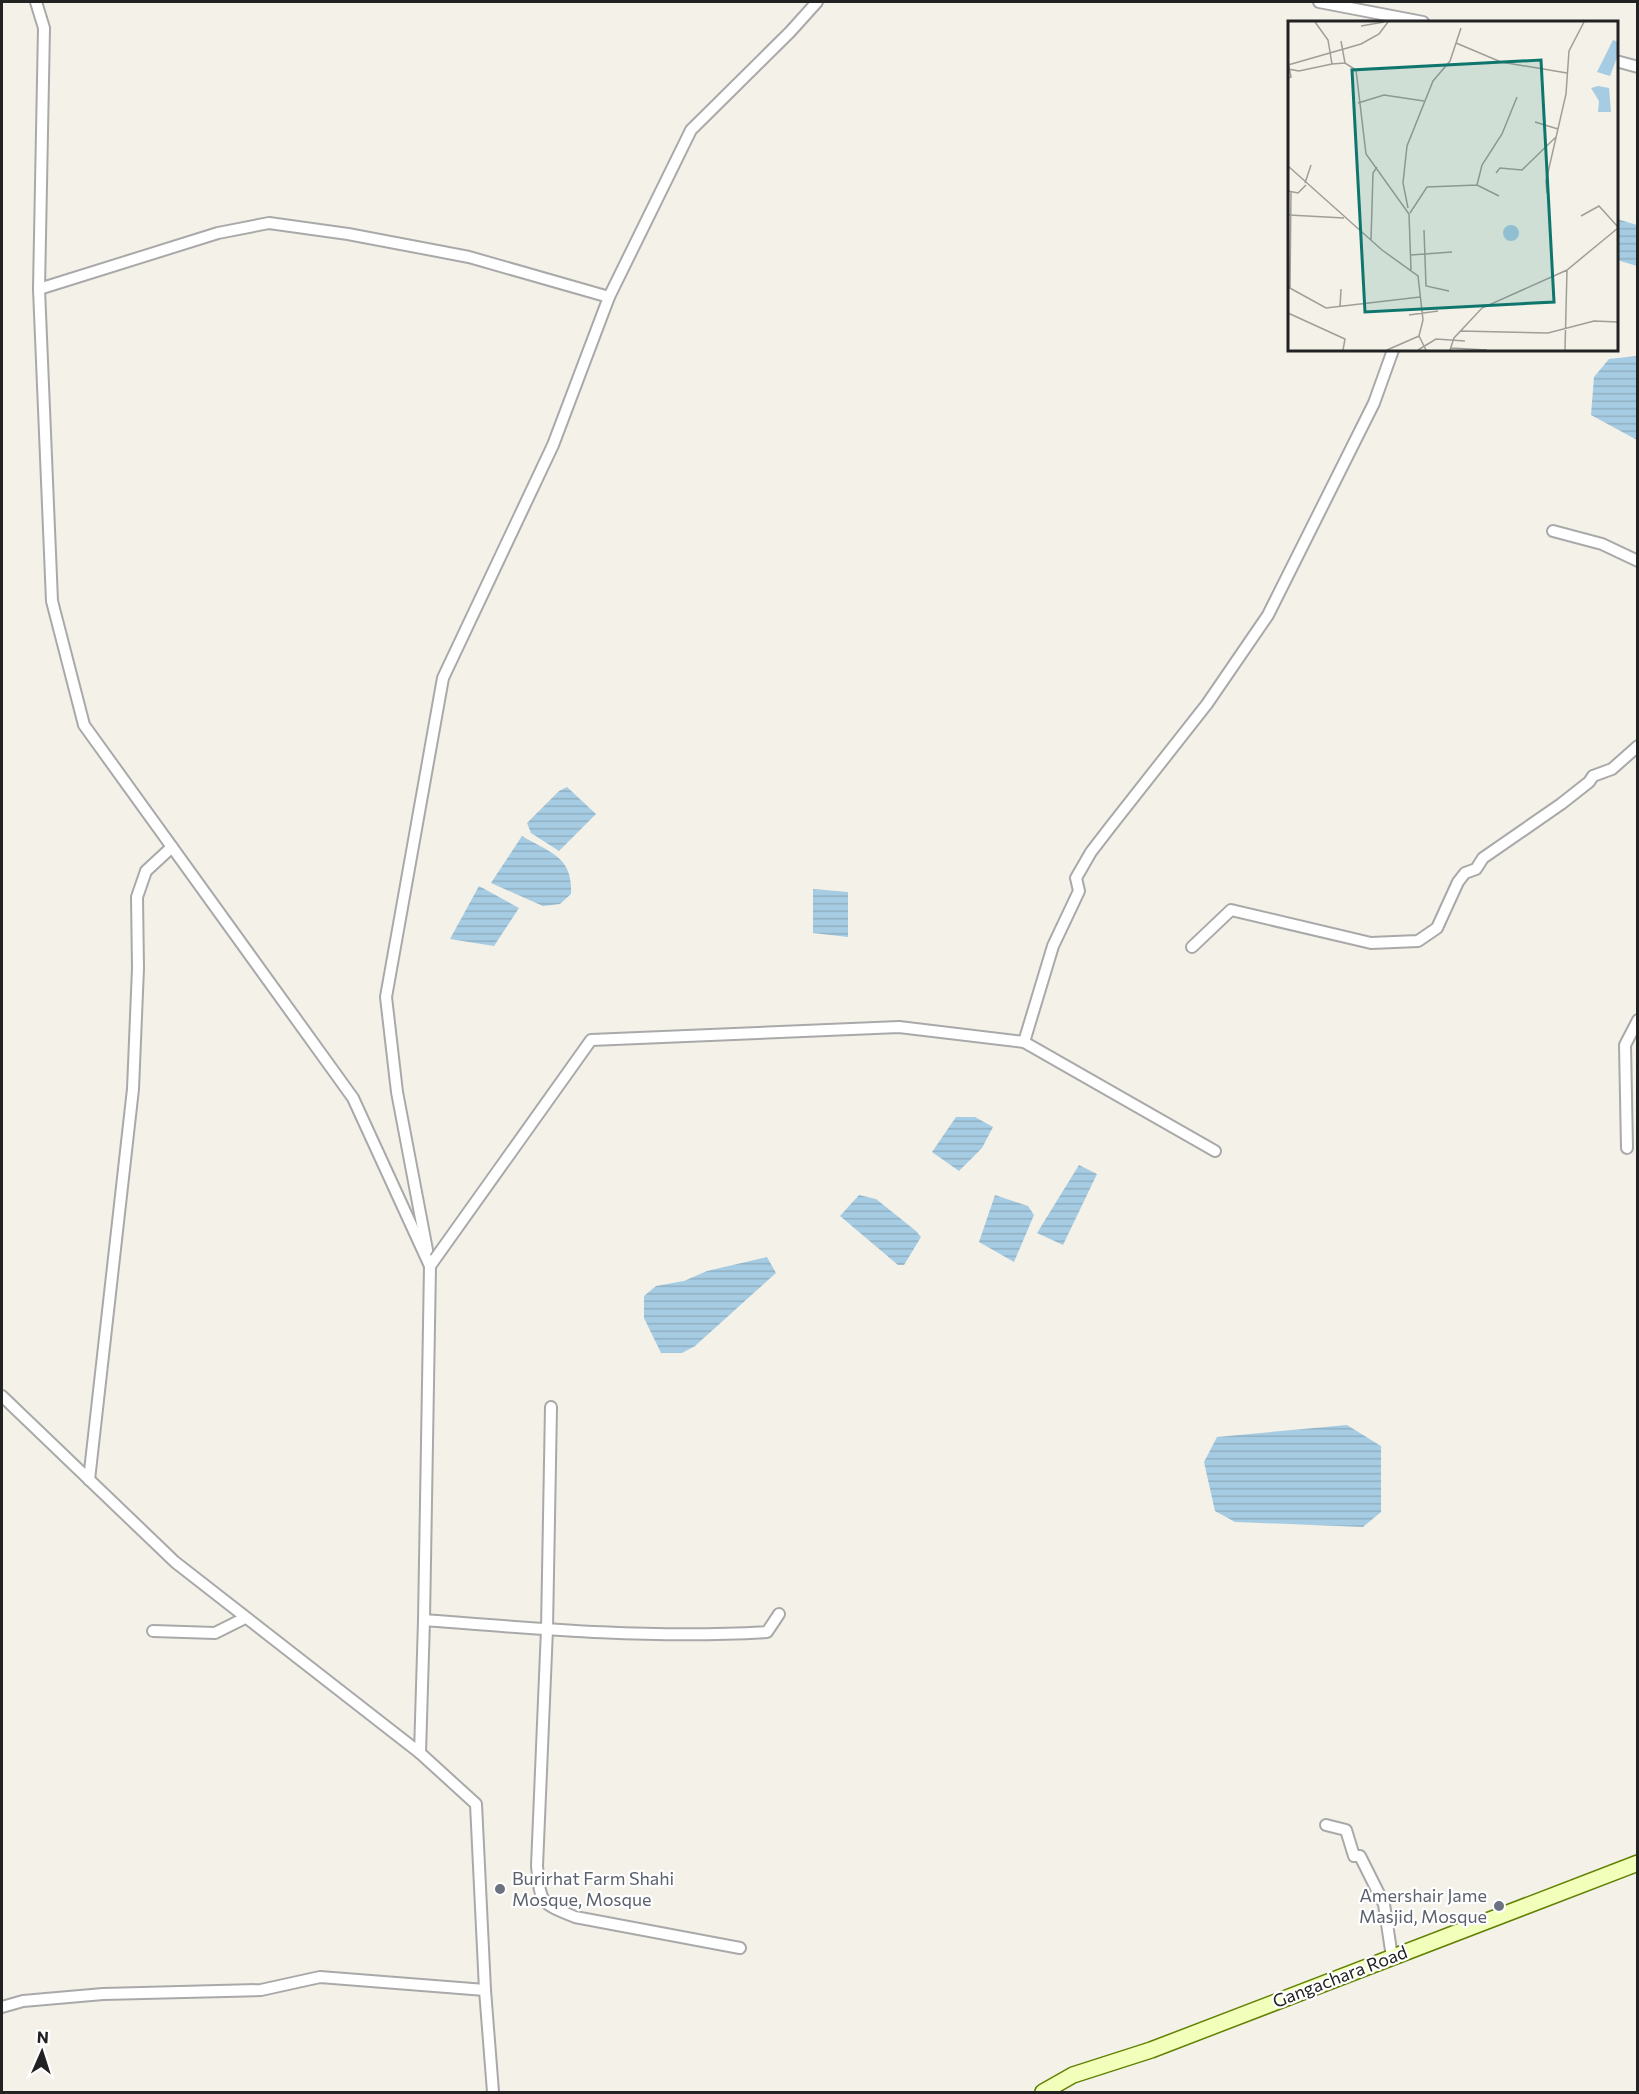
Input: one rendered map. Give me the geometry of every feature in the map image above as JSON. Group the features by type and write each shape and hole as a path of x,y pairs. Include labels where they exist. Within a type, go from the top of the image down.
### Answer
{"main road":[{"name":"Gangachara Road","path":"1042,2092 1073,2075 1151,2050 1638,1863"}],"street":[{"path":"36,2 44,27 39,289 52,601 84,725 353,1098 430,1266"},
{"path":"420,1753 430,1266 397,1092 386,997 443,678 553,445 609,297 691,130 790,32 817,2"},
{"path":"1319,2 1418,21"},
{"path":"1618,62 1638,67"},
{"path":"39,289 218,233 269,223 348,234 469,257 609,297"},
{"path":"1024,1042 1053,946 1079,891 1076,878 1091,852 1207,704 1268,615 1374,403 1393,351"},
{"path":"1553,531 1602,544 1638,561"},
{"path":"1192,947 1231,910 1371,943 1418,941 1437,928 1458,882 1465,873 1476,869 1483,858 1562,804 1593,776 1612,769 1638,746"},
{"path":"89,1480 133,1089 138,968 137,897 146,871 172,847"},
{"path":"1627,1148 1625,1045 1638,1020"},
{"path":"430,1266 591,1040 899,1027 1024,1042 1215,1151"},
{"path":"2,1396 175,1562 420,1753 476,1804 485,1990 493,2092"},
{"path":"551,1407 547,1629 537,1866 540,1897 550,1906 575,1917 740,1948"},
{"path":"424,1620 547,1629 720,1635 767,1632 779,1614"},
{"path":"153,1631 215,1633 245,1618"},
{"path":"1326,1825 1346,1830 1354,1856 1360,1856 1384,1904 1392,1957"},
{"path":"2,2007 22,2001 103,1994 261,1990 320,1977 485,1990"}],"water":[{"path":"1618,219 1637,225 1637,266 1618,260"},
{"path":"1638,356 1637,440 1591,415 1594,377 1609,359"},
{"path":"567,787 596,814 559,851 531,833 527,823 559,791"},
{"path":"522,836 558,857 564,863 571,881 571,894 560,904 543,906 491,883"},
{"path":"479,886 519,908 494,946 450,939"},
{"path":"813,889 848,892 848,937 813,933"},
{"path":"956,1117 975,1117 993,1127 982,1148 959,1171 932,1152"},
{"path":"1079,1165 1097,1174 1063,1245 1037,1233"},
{"path":"859,1195 876,1199 921,1237 904,1265 898,1265 840,1216"},
{"path":"995,1195 1028,1206 1034,1215 1014,1262 979,1242"},
{"path":"767,1257 776,1273 695,1346 682,1353 661,1353 644,1318 644,1296 656,1286 684,1281 707,1271"},
{"path":"1347,1425 1381,1446 1381,1512 1363,1527 1235,1522 1215,1511 1204,1462 1217,1437"}],"place":[{"name":"Burirhat Farm Shahi Mosque, Mosque","path":"500,1889"},
{"name":"Amershair Jame Masjid, Mosque","path":"1499,1906"}]}
